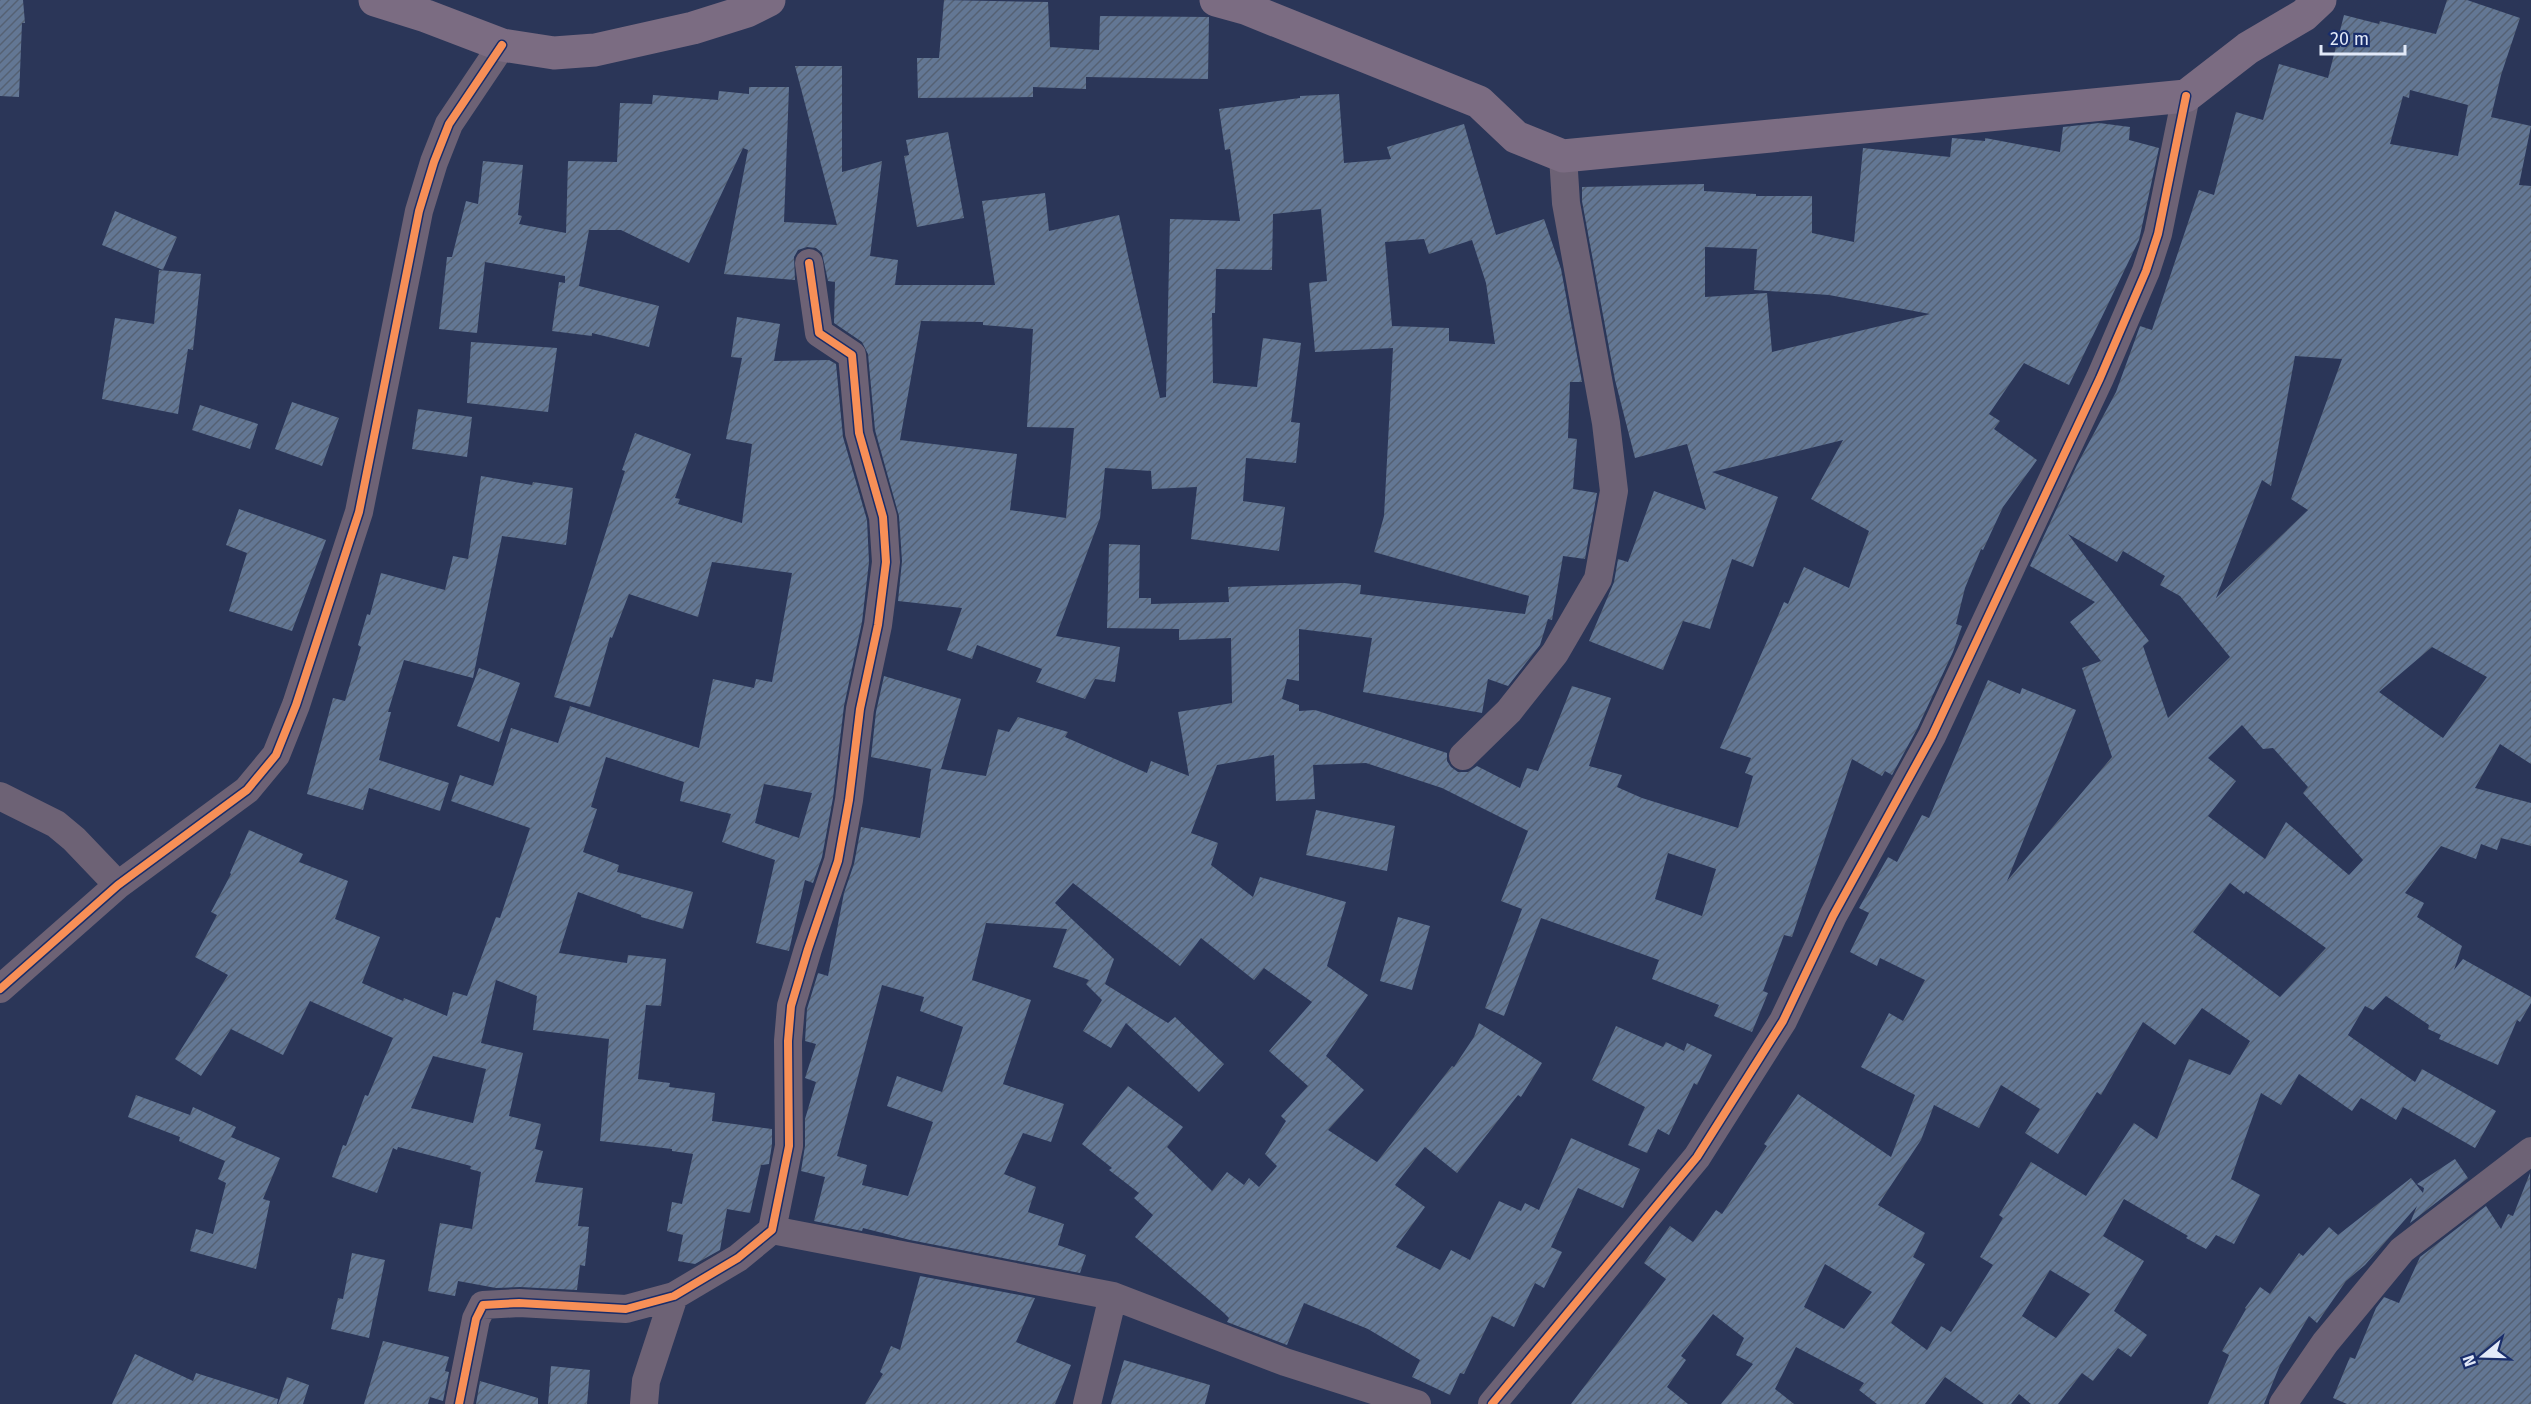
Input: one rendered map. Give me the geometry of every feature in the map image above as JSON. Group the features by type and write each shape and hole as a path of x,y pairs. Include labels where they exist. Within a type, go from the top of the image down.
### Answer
{"main road":[{"path":"375,0 426,16 502,45 554,53 595,50 693,28 747,11 769,0"},
{"path":"1216,0 1245,8 1479,102 1516,137 1563,156 2186,96 2248,48 2304,15 2320,0"}],"street":[{"path":"0,989 118,885 247,790 276,755 296,705 358,513 419,211 425,192 449,124 502,45"},
{"path":"1492,1404 1697,1156 1783,1021 1833,916 1932,736 2114,346 2146,271 2158,234 2186,96"},
{"path":"1463,756 1509,711 1555,653 1598,579 1614,491 1606,423 1566,203 1563,156"},
{"path":"459,1404 476,1319 483,1305 519,1303 627,1309 674,1296 738,1258 772,1230 789,1146 788,1041 791,1006 807,949 838,861 849,800 860,709 878,625 886,562 883,517 858,433 852,355 819,333 809,263"},
{"path":"0,796 56,824 74,838 118,885"},
{"path":"2283,1404 2325,1343 2402,1250 2531,1151"},
{"path":"772,1230 1113,1296 1285,1362 1417,1404"},
{"path":"644,1404 646,1381 674,1296"},
{"path":"1087,1404 1113,1296"}],"building":[{"path":"0,0 23,0 25,23 22,23 19,97 0,96"},
{"path":"944,0 1048,2 1050,47 1099,50 1100,16 1209,17 1208,79 1086,77 1086,89 1033,87 1033,97 918,98 917,58 939,58"},
{"path":"2447,0 2467,0 2520,18 2501,75 2491,117 2531,126 2519,185 2531,186 2531,764 2500,744 2475,788 2531,803 2531,846 2501,838 2497,850 2481,844 2476,859 2441,846 2405,893 2424,903 2417,917 2462,946 2454,970 2463,959 2531,997 2531,1003 2520,1022 2517,1020 2498,1065 2439,1039 2441,1035 2428,1029 2429,1025 2386,996 2373,1010 2365,1006 2348,1035 2415,1082 2422,1069 2496,1111 2475,1148 2403,1107 2396,1120 2361,1098 2352,1111 2299,1074 2281,1105 2261,1093 2231,1179 2260,1195 2234,1244 2216,1235 2206,1249 2124,1199 2103,1236 2144,1261 2114,1311 2147,1335 2131,1357 2118,1348 2093,1381 2082,1373 2058,1404 2031,1404 2019,1394 2011,1404 1984,1404 1945,1377 1925,1404 1877,1404 1859,1390 1864,1383 1796,1347 1775,1389 1794,1404 1721,1404 1753,1364 1736,1355 1744,1338 1713,1314 1681,1356 1686,1360 1667,1387 1688,1404 1571,1404 1666,1279 1644,1263 1670,1226 1693,1242 1716,1210 1722,1214 1767,1146 1764,1144 1798,1094 1891,1157 1915,1095 1861,1067 1889,1013 1903,1021 1925,980 1880,958 1877,966 1850,952 1869,913 1859,908 1888,857 1897,862 1922,815 1929,818 1988,680 2020,694 2022,688 2076,710 2007,881 2112,757 2082,668 2101,661 2070,622 2095,602 2030,566 2077,465 2116,392 2140,326 2152,330 2199,190 2214,195 2236,112 2263,120 2279,64 2328,78 2344,15 2436,34","holes":["2410,90 2468,105 2458,156 2390,144 2403,96 2409,98","2295,356 2342,359 2291,499 2308,510 2216,598 2262,480 2271,486","2068,534 2117,562 2123,551 2165,576 2160,585 2180,596 2230,657 2168,718 2143,646 2149,641","2432,647 2487,677 2443,738 2379,692","2242,725 2263,749 2273,748 2308,787 2303,793 2363,860 2349,875 2286,822 2265,859 2208,816 2236,781 2208,758","2230,883 2244,894 2246,891 2326,948 2280,997 2193,932","2202,1008 2250,1041 2230,1075 2189,1059 2157,1139 2134,1123 2086,1196 2031,1162 1999,1215 2003,1218 1980,1257 1993,1265 1951,1332 1941,1326 1927,1350 1891,1323 1925,1264 1913,1257 1925,1233 1878,1205 1921,1140 1934,1105 1979,1128 2001,1085 2040,1109 2025,1133 2058,1154 2097,1092 2101,1095 2143,1022 2175,1045","1825,1264 1872,1292 1844,1329 1804,1307","2050,1270 2090,1294 2056,1338 2022,1316"]},
{"path":"795,66 842,66 842,172 882,161 870,256 898,260 895,285 995,285 982,201 1045,193 1049,231 1119,215 1160,398 1166,397 1170,219 1240,221 1230,149 1225,150 1219,109 1300,98 1300,96 1339,94 1344,163 1391,159 1387,147 1464,124 1496,235 1544,219 1561,269 1582,382 1570,382 1568,438 1577,439 1573,489 1597,493 1585,559 1563,556 1552,620 1548,619 1540,645 1508,686 1488,679 1482,713 1363,692 1372,638 1299,629 1299,681 1287,679 1282,699 1299,705 1299,711 1315,710 1447,753 1447,761 1458,772 1468,772 1477,766 1520,788 1527,768 1538,771 1572,686 1611,698 1589,766 1622,775 1617,787 1642,798 1738,828 1753,776 1745,773 1751,758 1720,748 1784,602 1788,604 1804,567 1849,588 1869,531 1811,499 1843,440 1712,472 1778,497 1753,567 1732,559 1710,629 1683,621 1663,670 1589,641 1614,582 1618,559 1628,562 1654,491 1706,510 1687,444 1635,458 1615,380 1582,201 1582,187 1704,184 1704,191 1756,194 1756,196 1812,196 1812,233 1854,242 1863,148 1950,157 1952,138 1985,141 1985,138 2060,152 2063,127 2099,123 2130,127 2129,140 2159,148 2139,240 2069,385 2024,363 1989,414 2000,421 1994,429 2037,460 2003,507 1983,550 1981,549 1965,588 1956,624 1962,626 1953,652 1917,729 1892,775 1885,771 1882,776 1852,759 1792,937 1784,935 1763,991 1768,993 1752,1032 1714,1016 1719,1005 1652,979 1659,960 1541,918 1504,1016 1485,1008 1522,909 1501,901 1528,831 1442,788 1366,763 1313,765 1315,799 1276,801 1274,755 1217,765 1191,833 1218,843 1211,865 1253,897 1260,877 1346,902 1327,966 1368,995 1326,1056 1364,1090 1328,1130 1377,1162 1452,1066 1454,1067 1474,1037 1479,1023 1542,1063 1521,1097 1518,1095 1457,1173 1425,1147 1395,1185 1425,1207 1396,1247 1440,1270 1451,1250 1470,1260 1499,1201 1521,1211 1525,1203 1539,1210 1571,1138 1640,1169 1623,1208 1578,1188 1551,1247 1562,1252 1544,1288 1535,1283 1514,1327 1492,1316 1464,1374 1460,1373 1450,1395 1412,1377 1420,1360 1368,1329 1304,1303 1287,1345 1227,1322 1229,1318 1223,1312 1135,1237 1153,1215 1134,1198 1139,1193 1109,1170 1112,1168 1082,1144 1128,1086 1183,1127 1167,1147 1212,1191 1227,1172 1244,1185 1249,1178 1259,1187 1277,1166 1265,1154 1286,1121 1281,1116 1308,1086 1269,1051 1312,1002 1264,968 1254,980 1201,938 1180,966 1073,883 1055,903 1114,959 1105,984 1168,1023 1175,1017 1224,1064 1199,1092 1126,1023 1111,1048 1083,1031 1102,1000 1086,984 1089,980 1053,967 1067,929 986,923 972,980 1031,1000 1003,1084 1064,1104 1051,1142 1023,1133 1004,1174 1036,1187 1028,1212 1064,1224 1058,1245 1086,1255 1080,1273 910,1240 863,1228 862,1231 814,1221 825,1177 801,1171 805,1146 805,1119 816,1082 805,1078 816,1044 805,1041 807,1009 818,973 828,976 844,893 854,864 861,827 920,838 931,769 871,757 876,712 884,676 961,699 941,769 986,776 998,729 1009,732 1018,717 1068,732 1065,737 1147,773 1151,761 1189,776 1178,712 1232,703 1231,638 1179,640 1179,629 1107,628 1109,544 1140,545 1139,598 1151,598 1151,604 1229,602 1228,587 1344,583 1361,585 1360,594 1525,614 1529,596 1374,552 1384,516 1393,348 1315,352 1309,283 1327,281 1321,209 1273,214 1272,270 1216,269 1215,313 1212,313 1213,383 1257,387 1263,338 1301,343 1291,422 1300,423 1296,463 1246,458 1243,501 1285,507 1279,551 1191,539 1197,487 1152,489 1151,471 1105,468 1100,518 1056,636 1120,647 1115,682 1095,679 1085,699 1036,682 1042,669 977,645 972,659 947,650 962,608 898,601 902,561 899,516 875,430 868,354 862,342 834,323 835,282 828,281 822,253 816,248 807,247 798,250 794,257 795,280 724,274 748,150 743,148 689,263 621,230 589,230 579,286 659,306 649,347 592,333 592,336 552,331 559,282 565,283 565,276 485,262 477,333 439,329 447,257 452,257 466,201 478,204 483,161 523,165 518,215 522,216 519,224 566,233 568,161 617,162 620,103 652,104 653,95 718,100 719,91 749,94 749,87 789,87 784,222 837,225","holes":["1424,239 1429,254 1472,240 1486,283 1495,344 1449,341 1449,328 1392,326 1385,242","1705,247 1757,249 1754,290 1829,295 1930,314 1772,352 1767,293 1705,297","921,321 983,322 983,325 1033,329 1027,427 1074,428 1066,518 1010,510 1017,454 900,440","1668,853 1716,869 1702,916 1655,899","882,985 924,997 920,1011 963,1027 942,1092 897,1076 887,1106 933,1122 908,1196 862,1185 867,1165 837,1156"]},
{"path":"948,132 964,218 917,227 904,156 909,155 906,140"},
{"path":"115,211 177,237 163,270 102,245"},
{"path":"159,270 201,274 193,350 188,349 178,414 102,399 115,318 154,324"},
{"path":"737,317 780,324 774,361 829,360 836,364 843,437 867,520 869,562 862,622 844,706 833,798 822,857 813,883 805,880 789,951 756,943 775,860 722,842 731,814 680,801 684,782 606,757 591,807 597,809 583,852 619,865 617,872 693,892 683,929 641,917 641,915 578,892 559,953 627,963 628,955 666,959 661,1006 646,1005 638,1079 670,1083 669,1087 715,1093 712,1121 772,1129 769,1164 761,1165 750,1213 727,1209 720,1250 695,1264 678,1261 683,1235 667,1231 672,1202 682,1204 693,1154 672,1151 672,1149 600,1141 609,1039 533,1030 537,996 496,980 481,1043 523,1053 509,1116 541,1124 535,1149 543,1151 535,1182 583,1188 578,1226 589,1227 585,1266 580,1265 577,1290 496,1288 458,1281 455,1296 428,1291 440,1223 472,1229 481,1172 470,1169 471,1166 398,1147 397,1150 393,1148 377,1193 332,1177 343,1145 346,1146 365,1095 368,1096 393,1038 310,1001 283,1055 231,1029 201,1076 175,1059 228,975 195,957 217,915 211,912 231,874 249,830 303,854 299,862 348,881 335,919 380,937 362,983 403,1001 404,998 447,1016 453,992 467,996 496,917 500,918 530,828 451,801 460,775 493,786 511,728 558,743 570,706 699,748 713,679 754,688 756,679 772,682 792,573 712,562 698,617 629,594 612,638 610,637 590,707 554,697 635,433 691,454 675,498 680,499 678,504 742,523 752,444 726,439 742,358 731,357","holes":["764,784 812,793 799,838 755,823","433,1056 486,1069 473,1123 411,1108"]},
{"path":"471,342 557,348 548,412 467,403"},
{"path":"292,402 339,418 322,466 275,449"},
{"path":"200,405 258,424 250,449 192,430"},
{"path":"418,409 472,417 467,457 412,449"},
{"path":"481,476 532,485 533,482 573,488 566,545 502,536 473,678 404,660 388,712 391,712 379,760 449,783 440,811 369,788 363,810 307,794 333,698 345,701 361,647 358,645 367,614 370,615 381,573 445,590 453,556 468,559"},
{"path":"239,509 326,540 292,631 229,611 247,553 226,545"},
{"path":"479,668 520,683 499,742 457,726"},
{"path":"1316,810 1395,826 1387,871 1306,855"},
{"path":"1398,917 1430,926 1412,990 1380,981"},
{"path":"1616,1026 1663,1047 1666,1042 1684,1051 1687,1043 1712,1055 1697,1085 1694,1083 1669,1135 1658,1129 1647,1153 1628,1145 1645,1107 1592,1080"},
{"path":"136,1095 190,1115 193,1107 236,1127 231,1137 280,1158 263,1199 270,1201 256,1269 190,1251 196,1229 213,1234 226,1183 218,1179 225,1161 179,1141 180,1137 128,1117"},
{"path":"2455,1159 2468,1178 2410,1223 2417,1206 2365,1265 2346,1281 2317,1323 2309,1316 2280,1365 2264,1404 2208,1404 2229,1355 2222,1351 2245,1308 2260,1287 2270,1294 2299,1253 2303,1256 2329,1227 2338,1235 2411,1178 2423,1193 2424,1188 2417,1184"},
{"path":"2530,1173 2531,1404 2347,1404 2333,1398 2350,1357 2355,1359 2376,1308 2384,1297 2399,1303 2420,1257 2486,1206 2501,1229 2508,1214 2513,1216"},
{"path":"352,1253 385,1260 369,1338 331,1329 338,1298 343,1299"},
{"path":"920,1276 1035,1298 1016,1342 1071,1365 1055,1404 865,1404 883,1374 880,1372 891,1346 900,1350"},
{"path":"383,1341 449,1357 445,1371 449,1372 443,1401 430,1397 428,1404 364,1404"},
{"path":"135,1354 193,1381 196,1373 278,1399 277,1404 112,1404"},
{"path":"1124,1360 1210,1385 1205,1404 1111,1404"},
{"path":"551,1366 590,1370 587,1404 548,1404"},
{"path":"287,1377 309,1385 303,1404 278,1404"},
{"path":"480,1381 538,1398 538,1404 476,1404"}],"cycle path":[{"path":"0,989 118,885 247,790 276,755 296,705 359,512 419,211 434,162 449,124 502,45"},
{"path":"1492,1404 1697,1157 1783,1021 1833,916 1932,736 2100,378 2146,271 2158,234 2186,96"},
{"path":"459,1404 476,1319 483,1305 519,1303 626,1309 674,1296 738,1258 772,1230 789,1146 788,1041 791,1006 838,861 849,800 860,709 878,625 886,562 883,517 859,433 852,355 819,333 809,263"}]}
